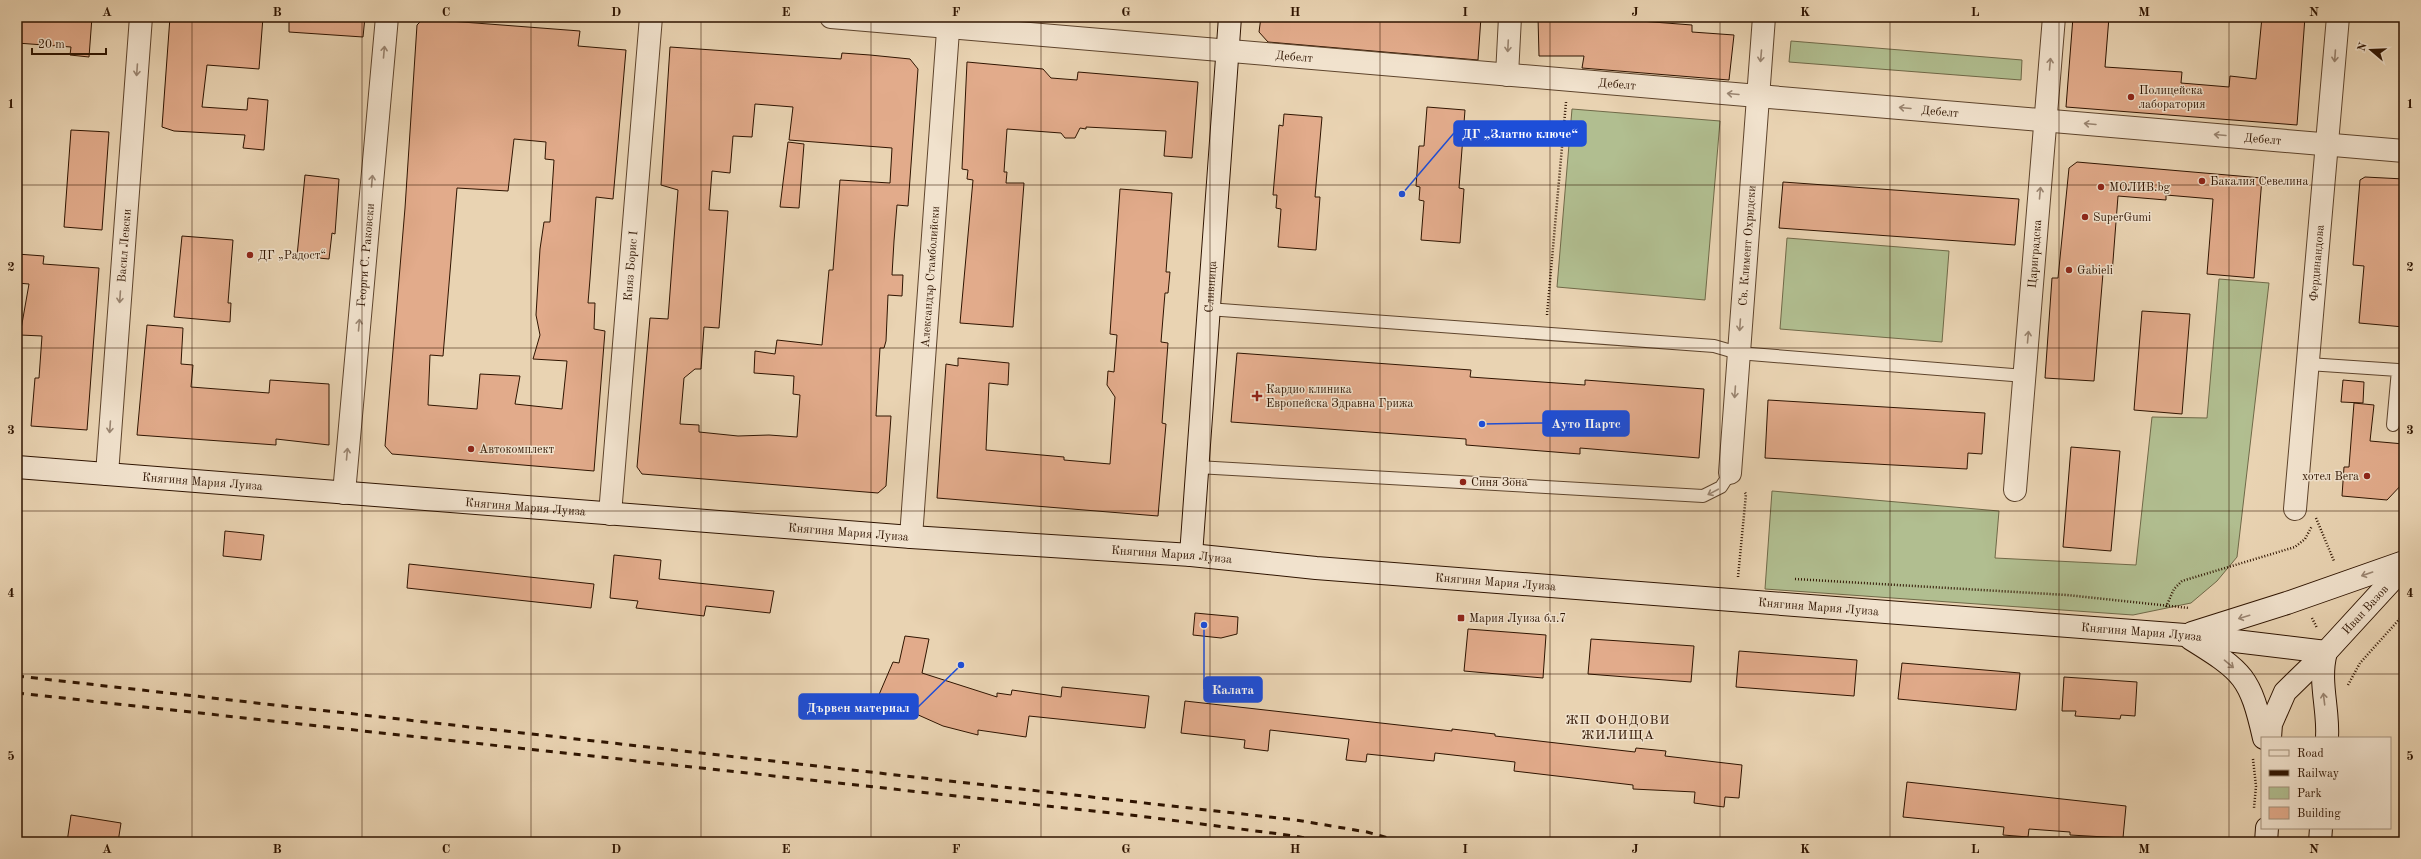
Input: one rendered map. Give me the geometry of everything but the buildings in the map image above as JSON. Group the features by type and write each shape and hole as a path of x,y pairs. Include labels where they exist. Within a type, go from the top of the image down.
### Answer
{"street":[{"name":"Васил Левски","path":"107,474 141,17"},
{"name":"Георги С. Раковски","path":"344,493 387,17"},
{"name":"Княз Борис I","path":"610,514 651,17"},
{"name":"Дебелт","path":"830,17 948,22 1227,51 2404,151"},
{"name":"Сливница","path":"1191,555 1230,17"},
{"path":"1507,75 1510,17"},
{"name":"Св. Климент Охридски","path":"1730,473 1764,17"},
{"name":"Цариградска","path":"2015,490 2054,17"},
{"name":"Фердинандова","path":"2305,511 2308,364 2338,17"},
{"name":"Александър Стамболийски","path":"911,537 948,22"},
{"name":"Княгиня Мария Луиза","path":"17,467 911,537 1191,555 1324,569 2185,635 2326,652"},
{"path":"2185,635 2280,606 2404,562"},
{"name":"Иван Вазов","path":"2270,737 2271,724 2285,692 2326,652 2404,567"},
{"path":"2185,635 2222,658 2245,679 2256,703 2264,737"},
{"path":"2326,652 2322,680 2327,737"},
{"path":"2266,842 2267,829"}],"lane":[{"path":"1208,309 1714,346 1738,353 2025,376"},
{"path":"2308,364 2398,370 2393,425"},
{"path":"1197,467 1689,496 1712,494 1721,487 1730,473"}],"path":[{"path":"1546,334 1568,80"},
{"path":"1730,473 1746,494 1738,576 1732,600"},
{"path":"2166,607 2174,589 2182,580 2295,547 2305,539 2312,529 2305,511"},
{"path":"2329,547 2336,565"},
{"path":"2360,663 2404,614"}],"green space":[{"path":"1791,41 2022,60 2021,80 1789,62"},
{"path":"1572,109 1720,121 1705,300 1557,287"},
{"path":"1787,238 1949,251 1942,342 1780,329"},
{"path":"2219,279 2269,283 2237,557 2217,581 2191,603 2133,615 1765,589 1772,491 1999,511 1995,558 2136,565 2152,417 2207,418"}],"railway":[{"path":"17,676 1296,820 1367,832 1403,842"},
{"path":"17,693 1139,816 1295,836 1324,842"}],"place":[{"name":"Полицейска лаборатория","path":"2131,97"},
{"name":"Бакалия Севелина","path":"2202,181"},
{"name":"МОЛИВ.bg","path":"2101,187"},
{"name":"ДГ „Златно ключе“","path":"1402,194"},
{"name":"SuperGumi","path":"2085,217"},
{"name":"ДГ „Радост“","path":"250,255"},
{"name":"Gabieli","path":"2069,270"},
{"name":"Кардио клиника Европейска Здравна Грижа","path":"1257,396"},
{"name":"Ауто Партс","path":"1482,424"},
{"name":"Автокомплект","path":"471,449"},
{"name":"хотел Вега","path":"2367,476"},
{"name":"Синя Зона","path":"1463,482"},
{"name":"Мария Луиза бл.7","path":"1461,618"},
{"name":"Калата","path":"1204,625"},
{"name":"Дървен материал","path":"961,665"}],"district":[{"name":"ЖП ФОНДОВИ ЖИЛИЩА","path":"1618,726"}]}
